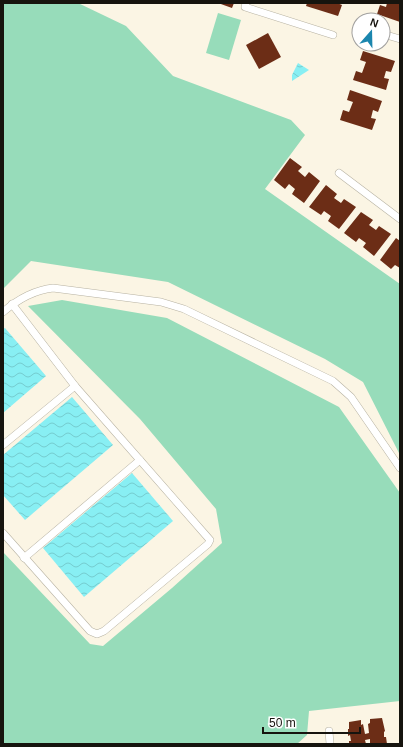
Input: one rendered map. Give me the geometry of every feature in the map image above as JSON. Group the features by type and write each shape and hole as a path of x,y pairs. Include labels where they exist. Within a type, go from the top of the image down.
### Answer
{"lane":[{"path":"246,3 245,7 333,35"},
{"path":"339,173 400,219"},
{"path":"3,312 12,304 38,291 53,288 161,302 184,309 333,382 343,389 351,398 400,468"},
{"path":"3,533 90,630 97,634 104,631 208,544 210,540 209,536 75,386 12,304"},
{"path":"3,445 75,386"},
{"path":"24,558 140,460"},
{"path":"329,731 330,744"}],"green space":[{"path":"3,3 78,3 126,26 173,76 291,120 305,135 265,189 400,284 400,455 363,382 325,359 168,282 31,261 3,289"},
{"path":"218,13 241,20 229,60 206,53"},
{"path":"62,300 167,318 339,407 400,493 400,701 309,711 307,735 297,744 3,744 3,552 90,644 103,646 172,588 222,543 216,509 140,419 28,306"}],"water":[{"path":"298,63 309,70 292,81 292,75"},
{"path":"5,328 46,376 3,413 3,329"},
{"path":"72,397 113,445 25,520 3,495 3,455"},
{"path":"132,473 173,521 84,597 43,548"}],"building":[{"path":"218,3 234,3 232,8"},
{"path":"307,3 337,3 342,5 338,16 306,6"},
{"path":"387,3 400,3 400,22 391,19 391,12 378,12 380,5 386,7"},
{"path":"268,33 281,57 259,69 246,45"},
{"path":"363,52 366,52 395,61 391,72 386,71 384,78 389,79 386,90 353,80 356,71 362,73 366,62 360,60"},
{"path":"350,90 382,101 378,112 373,110 371,118 376,119 372,130 340,120 343,110 349,112 353,102 347,100"},
{"path":"290,158 302,167 298,171 305,177 309,172 320,181 304,203 292,194 295,189 289,184 285,189 274,180"},
{"path":"326,185 337,194 334,198 341,203 344,199 356,207 339,229 328,221 331,216 324,211 321,215 309,207"},
{"path":"361,212 373,220 369,225 376,230 379,226 391,234 374,256 363,247 366,243 359,238 356,242 344,233"},
{"path":"396,238 400,241 400,268 395,265 391,269 380,260"},
{"path":"382,718 385,731 384,737 386,737 387,744 370,744 370,739 365,740 366,744 349,744 349,741 351,741 350,735 348,736 349,722 361,720 361,725 363,724 365,734 369,733 368,724 370,723 370,719"}]}
